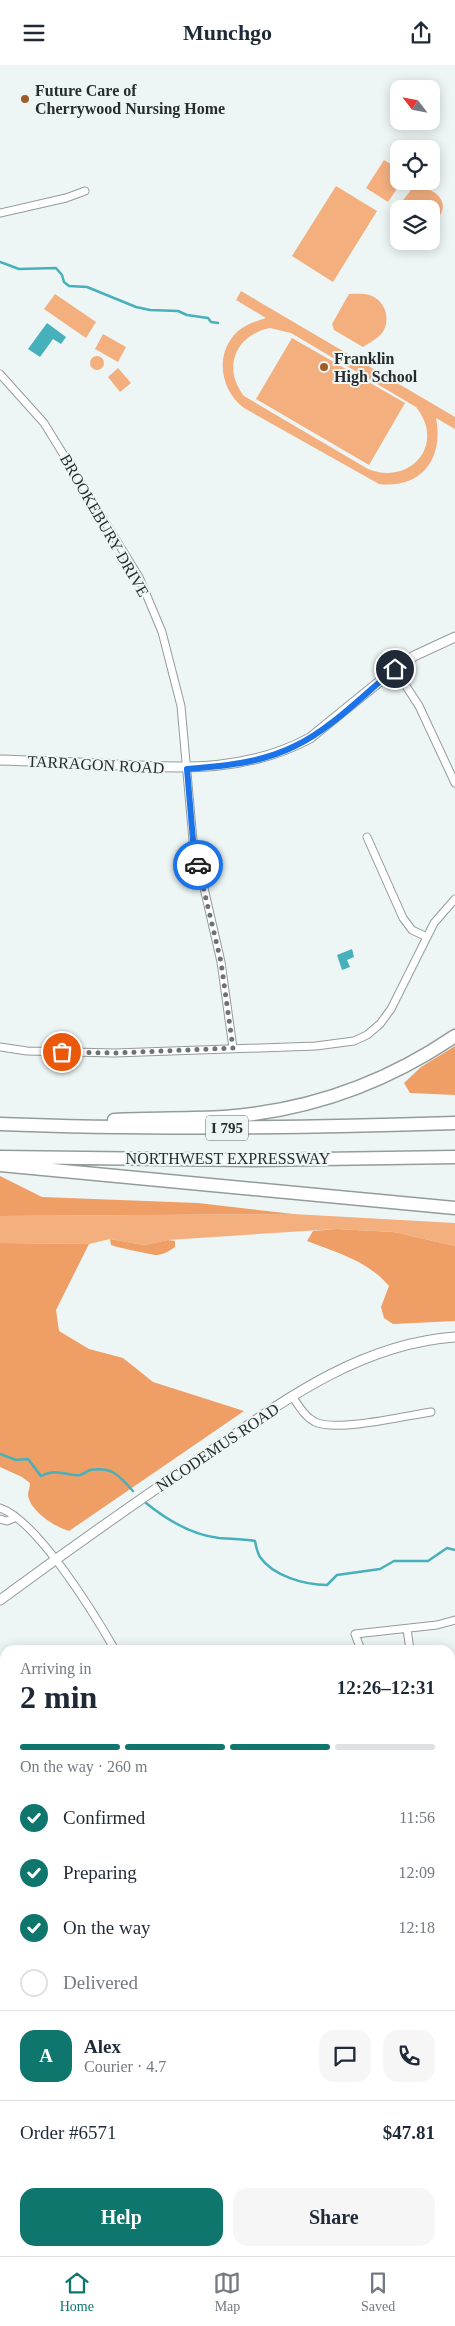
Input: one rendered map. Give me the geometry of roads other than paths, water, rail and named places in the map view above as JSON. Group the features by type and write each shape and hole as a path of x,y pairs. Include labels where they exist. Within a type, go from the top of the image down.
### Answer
{"highway":[{"path":"44,1126 131,1119 226,1117 298,1106 371,1083 434,1051 455,1036"},
{"name":"NORTHWEST EXPRESSWAY","path":"0,1124 251,1128 455,1123"},
{"name":"NORTHWEST EXPRESSWAY","path":"0,1157 251,1160 455,1157"},
{"path":"0,1165 455,1208"}],"street":[{"path":"0,213 66,198 86,191"},
{"name":"BROOKEBURY DRIVE","path":"0,374 44,423 139,577 162,632 172,664 181,706 193,840 221,962 233,1048"},
{"name":"TARRAGON ROAD","path":"0,759 187,769 238,764 256,760 295,746 322,729 395,669 414,656 455,637"},
{"path":"395,669 419,706 455,783"},
{"path":"367,837 403,918 412,930 427,937"},
{"path":"0,1047 28,1051 115,1053 340,1044 354,1041 367,1035 380,1024 391,1009 441,912 455,899"},
{"name":"NICODEMUS ROAD","path":"0,1601 55,1560 292,1396 325,1377 370,1356 405,1345 455,1337"},
{"path":"292,1396 307,1416 324,1425 348,1424 431,1412"},
{"path":"0,1508 9,1511 14,1518 36,1535 112,1645"},
{"path":"0,1519 7,1521 14,1518"},
{"path":"359,1645 355,1634 437,1625 455,1620"},
{"path":"407,1629 409,1645"}],"water":[{"path":"47,323 66,337 61,344 53,339 40,357 28,349"},
{"path":"352,949 354,957 347,960 350,967 342,970 337,955"}],"waterway":[{"path":"0,262 19,269 56,268 62,275 64,282 69,286 87,287 136,307 150,310 178,311 187,315 208,318 211,322 218,323"},
{"path":"0,1454 16,1460 28,1459 41,1476 53,1472 81,1475 90,1470 104,1469 115,1473 133,1491"},
{"path":"146,1503 171,1521 199,1534 255,1541 260,1557 273,1569 290,1578 318,1585 327,1585 337,1575 380,1569 394,1561 428,1561 447,1548 455,1550"}],"place":[{"name":"Future Care of Cherrywood Nursing Home","path":"25,99"},
{"name":"Franklin High School","path":"324,367"}]}
